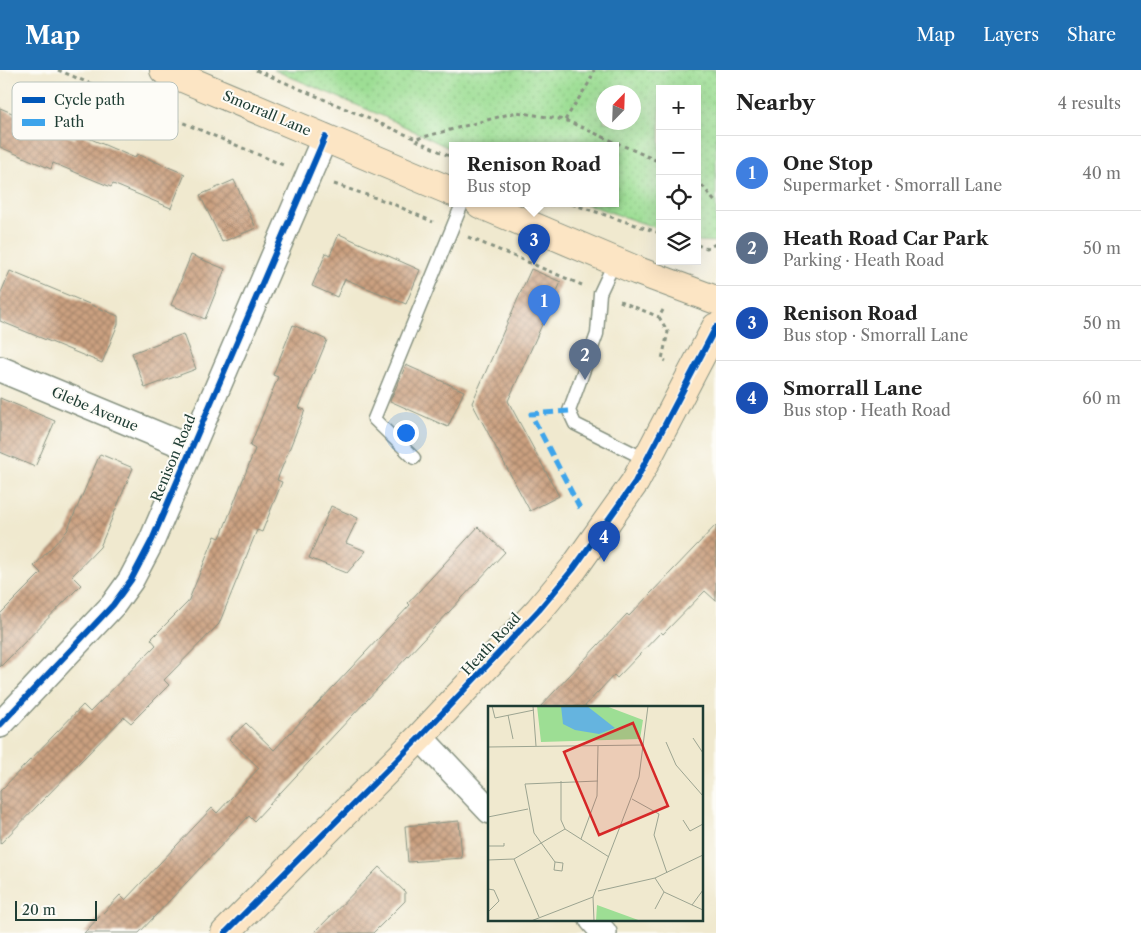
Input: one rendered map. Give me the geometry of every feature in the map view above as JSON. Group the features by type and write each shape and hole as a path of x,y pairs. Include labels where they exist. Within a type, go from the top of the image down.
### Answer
{"street":[{"name":"Smorrall Lane","path":"164,70 449,190"},
{"name":"Renison Road","path":"0,725 93,628 131,580 152,540 325,137"},
{"path":"487,207 614,261 716,300"},
{"name":"Heath Road","path":"225,933 420,737 563,582 635,482 716,327"},
{"name":"Glebe Avenue","path":"0,369 190,448"},
{"path":"420,737 488,809"},
{"path":"593,920 604,933"}],"lane":[{"path":"414,458 374,419 461,207"},
{"path":"614,261 600,293 597,334 569,411 575,424 647,460"}],"path":[{"path":"58,70 86,82"},
{"path":"256,70 416,139 449,156"},
{"path":"565,120 590,81 594,70"},
{"path":"416,139 517,112 565,120 615,142"},
{"path":"178,121 308,176 391,203 659,318 668,332 662,359 691,374"},
{"path":"619,144 656,160"},
{"path":"701,184 716,203"},
{"path":"581,207 656,231"},
{"path":"701,246 707,248 716,244"},
{"path":"659,318 674,285"}],"green space":[{"path":"274,70 716,70 716,242 701,241 701,85 656,85 656,228 595,207 619,207 619,142 449,142 449,148 385,117"}],"building":[{"path":"0,108 12,113 12,140 93,140 135,158 137,154 185,174 171,208 113,184 111,187 53,163 51,169 0,147"},
{"path":"234,180 256,228 222,242 200,195"},
{"path":"339,234 420,270 406,304 345,279 337,297 312,286 326,253 330,255"},
{"path":"191,255 225,269 205,319 171,305"},
{"path":"531,269 561,282 508,401 559,496 530,511 472,403"},
{"path":"10,271 118,316 118,324 102,363 0,321 0,295"},
{"path":"293,325 327,340 299,408 305,410 277,480 282,482 262,532 257,530 219,624 164,680 169,685 131,723 124,717 0,844 0,791 83,705 90,712 156,645 151,639 188,602 215,536 220,538 255,449 250,446 278,377 273,375"},
{"path":"183,334 196,369 145,388 132,353"},
{"path":"406,365 464,391 448,427 390,401"},
{"path":"0,398 55,421 35,467 0,452"},
{"path":"100,454 133,468 100,547 72,576 81,585 0,667 0,614 41,573 34,566 67,531"},
{"path":"331,506 358,518 346,543 366,551 347,573 309,558"},
{"path":"716,525 716,601 705,591 663,634 661,632 617,678 614,675 585,706 541,706 627,614 629,616"},
{"path":"478,527 505,552 254,821 249,816 139,933 84,933 120,895 125,900 212,808 217,813 259,768 229,739 246,723 274,750 410,605 408,603"},
{"path":"459,821 462,858 408,862 405,826"},
{"path":"379,867 405,892 405,901 373,933 314,933"}],"marked path":[{"path":"569,411 531,414 580,508"}],"cycle path":[{"path":"0,725 113,605 131,580 152,540 325,137"},
{"path":"225,933 420,737 539,610 574,568 635,482 716,327"}],"place":[{"name":"Renison Road","path":"534,265"},
{"name":"One Stop","path":"544,326"},
{"name":"Heath Road Car Park","path":"585,380"},
{"name":"Smorrall Lane","path":"604,562"}]}
